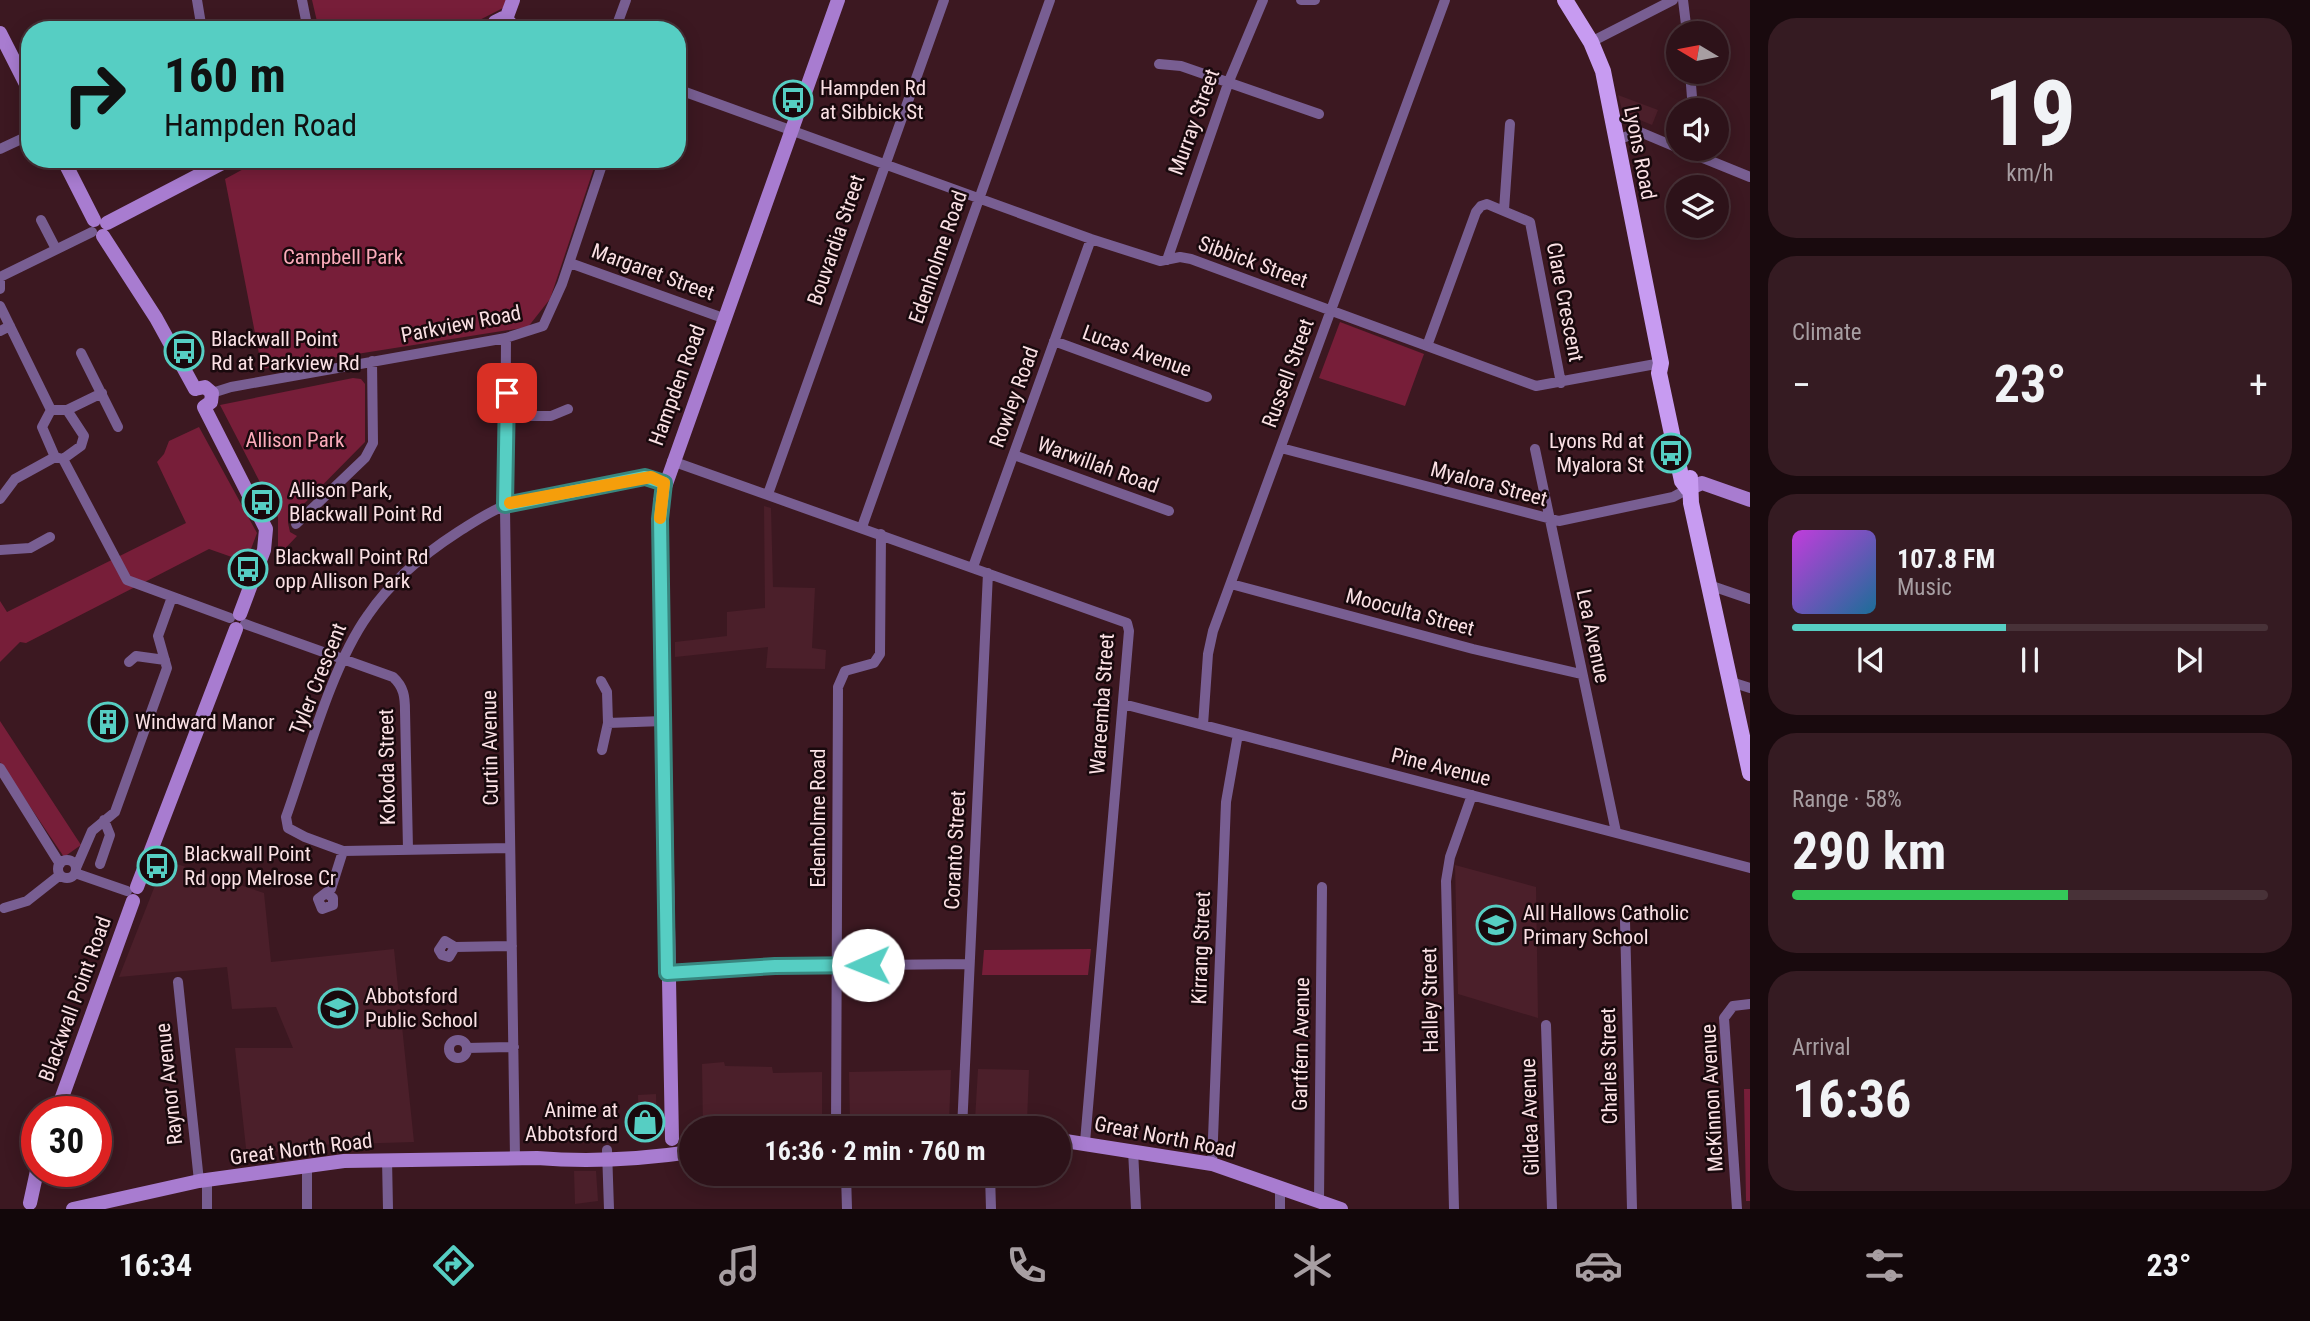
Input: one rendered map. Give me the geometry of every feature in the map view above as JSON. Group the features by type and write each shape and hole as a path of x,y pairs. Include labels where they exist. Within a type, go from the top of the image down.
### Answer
{"main road":[{"path":"501,21 513,0"},
{"name":"Hampden Road","path":"678,1147 667,973 660,500 838,0"},
{"name":"Lyons Road","path":"1565,0 1591,42 1603,71 1661,363 1668,371 1690,480 1688,489 1750,773"},
{"path":"0,33 21,74"},
{"path":"69,168 99,228 156,318 195,389 193,401 204,407 211,402 212,393 205,387 195,389"},
{"path":"99,228 205,168"},
{"name":"Blackwall Point Road","path":"62,1096 132,893 264,550 266,530 204,407"},
{"path":"1688,489 1702,484 1750,500"},
{"name":"Great North Road","path":"1071,1141 1212,1164 1341,1209"},
{"name":"Great North Road","path":"73,1209 203,1182 307,1166 387,1159 537,1158 678,1147"},
{"path":"30,1207 34,1187"}],"street":[{"path":"197,0 200,21"},
{"path":"302,0 306,21"},
{"path":"618,21 626,0"},
{"name":"Bouvardia Street","path":"768,494 944,0"},
{"name":"Edenholme Road","path":"862,527 1050,0"},
{"name":"Murray Street","path":"1167,260 1228,81 1263,0"},
{"path":"1301,0 1315,0"},
{"name":"Russell Street","path":"1203,725 1209,645 1445,0"},
{"path":"1591,42 1673,0"},
{"path":"1683,0 1686,21"},
{"path":"1159,64 1181,66 1319,114"},
{"name":"Sibbick Street","path":"686,92 1091,239 1152,259 1191,259 1536,386 1661,363"},
{"path":"1427,346 1476,212 1481,206 1488,204 1504,210 1510,124"},
{"path":"1616,140 1640,132 1666,143"},
{"path":"0,149 21,139"},
{"path":"1711,161 1750,177"},
{"name":"Parkview Road","path":"212,393 506,338 543,326 570,263 601,168"},
{"name":"Clare Crescent","path":"1504,210 1530,222 1561,383"},
{"path":"41,220 56,249"},
{"path":"0,289 0,277 99,228"},
{"name":"Rowley Road","path":"973,568 1091,239"},
{"name":"Margaret Street","path":"570,263 723,318"},
{"path":"0,306 5,328 51,411"},
{"name":"Curtin Avenue","path":"506,338 505,505 515,1158"},
{"name":"Lucas Avenue","path":"1054,341 1207,397"},
{"path":"81,353 118,427"},
{"path":"296,524 365,458 373,443 372,361"},
{"path":"51,411 67,410 102,393"},
{"path":"507,416 551,416 568,409"},
{"path":"0,499 15,479 81,446 84,436 80,426 67,410"},
{"path":"51,411 42,427 59,458"},
{"name":"Myalora Street","path":"1281,448 1548,520 1576,518 1673,496 1688,489"},
{"name":"Lea Avenue","path":"1535,449 1616,832"},
{"name":"Warwillah Road","path":"1014,454 1169,511"},
{"name":"Kokoda Street","path":"59,458 127,580 394,677 404,692 408,849"},
{"name":"Wareemba Street","path":"672,461 1126,624 1129,631 1084,1142"},
{"name":"Tyler Crescent","path":"510,848 343,851 298,834 288,828 286,817 345,659 364,621 391,586 430,551 505,505 645,477 664,483"},
{"name":"Edenholme Road","path":"836,1116 838,687 845,671 874,663 880,654 881,534"},
{"path":"0,550 30,548 50,537"},
{"name":"Coranto Street","path":"963,1116 988,573"},
{"name":"Mooculta Street","path":"1231,584 1473,649 1581,674"},
{"path":"1709,585 1750,599"},
{"path":"0,768 60,870 68,878 75,871 92,831 115,812 167,668 158,636 172,597"},
{"path":"129,662 136,656 164,660"},
{"path":"601,681 607,692 608,723 602,750"},
{"path":"1728,681 1750,688"},
{"name":"Pine Avenue","path":"1123,704 1750,868"},
{"path":"608,723 663,721"},
{"name":"Kirrang Street","path":"1212,1164 1226,802 1238,734"},
{"name":"Halley Street","path":"1454,1209 1446,881 1450,857 1472,795"},
{"path":"100,864 110,835 104,820"},
{"path":"328,894 343,851"},
{"path":"1,908 27,901 70,861 75,871 132,893"},
{"name":"Gartfern Avenue","path":"1319,1201 1322,887"},
{"name":"Charles Street","path":"1625,921 1632,1209"},
{"path":"455,947 512,946"},
{"path":"667,973 836,965 969,964"},
{"name":"Raynor Avenue","path":"178,982 207,1209"},
{"name":"McKinnon Avenue","path":"1737,1209 1724,1018 1733,1006 1750,1004"},
{"name":"Gildea Avenue","path":"1546,1025 1552,1209"},
{"path":"467,1048 514,1047"},
{"path":"1133,1150 1136,1209"},
{"path":"607,1154 609,1209"},
{"path":"387,1159 388,1209"},
{"path":"307,1166 307,1209"},
{"path":"846,1186 847,1209"},
{"path":"990,1186 991,1209"},
{"path":"1280,1188 1280,1209"}],"shaded area":[{"path":"1618,95 1658,110 1652,125 1623,113"},
{"path":"764,506 771,508 773,587 815,588 812,648 826,650 825,669 766,668 768,647 675,657 675,642 727,636 727,612 765,608"},
{"name":"Abbotsford Public School","path":"165,860 264,893 271,962 394,949 414,1142 316,1145 247,1157 235,1048 293,1048 276,1007 232,1009 227,967 119,977"},
{"name":"All Hallows Catholic Primary School","path":"1455,865 1536,887 1538,1018 1458,994"},
{"path":"724,1062 725,1066 772,1067 773,1073 822,1072 822,1116 703,1116 702,1064"},
{"path":"978,1069 1029,1070 1027,1116 975,1116"},
{"path":"951,1070 949,1116 850,1116 849,1072"},
{"path":"656,1094 657,1132 639,1135 638,1095"},
{"path":"574,1171 596,1171 598,1201 575,1204"}],"green space":[{"path":"312,0 506,0 503,8 478,21 317,21"},
{"name":"Campbell Park","path":"245,168 594,168 550,299 528,327 262,369 225,179"},
{"path":"1340,322 1424,354 1405,406 1319,378"},
{"name":"Allison Park","path":"353,378 361,379 365,384 365,442 294,514 288,523 290,532 297,536 278,556 278,517 220,405"},
{"path":"199,427 257,533 246,562 209,549 26,643 20,642 0,662 0,601 7,612 186,523 157,462 164,454 169,441"},
{"path":"0,721 81,845 64,857 0,762"},
{"path":"1091,949 1088,975 982,975 984,950"},
{"path":"1744,1089 1750,1089 1750,1201 1746,1201"}],"slow traffic":[{"path":"510,503 651,477 664,483 660,518"}],"place":[{"name":"Hampden Rd at Sibbick St","path":"793,100"},
{"name":"Blackwall Point Rd at Parkview Rd","path":"184,351"},
{"name":"Lyons Rd at Myalora St","path":"1671,453"},
{"name":"Allison Park, Blackwall Point Rd","path":"262,502"},
{"name":"Blackwall Point Rd opp Allison Park","path":"248,569"},
{"name":"Windward Manor","path":"108,722"},
{"name":"Blackwall Point Rd opp Melrose Cr","path":"157,866"},
{"name":"All Hallows Catholic Primary School","path":"1496,925"},
{"name":"Abbotsford Public School","path":"338,1008"},
{"name":"Anime at Abbotsford","path":"645,1122"}],"route":[{"path":"507,393 505,505 645,477 664,483 660,519 667,973 775,966 868,965"}]}
